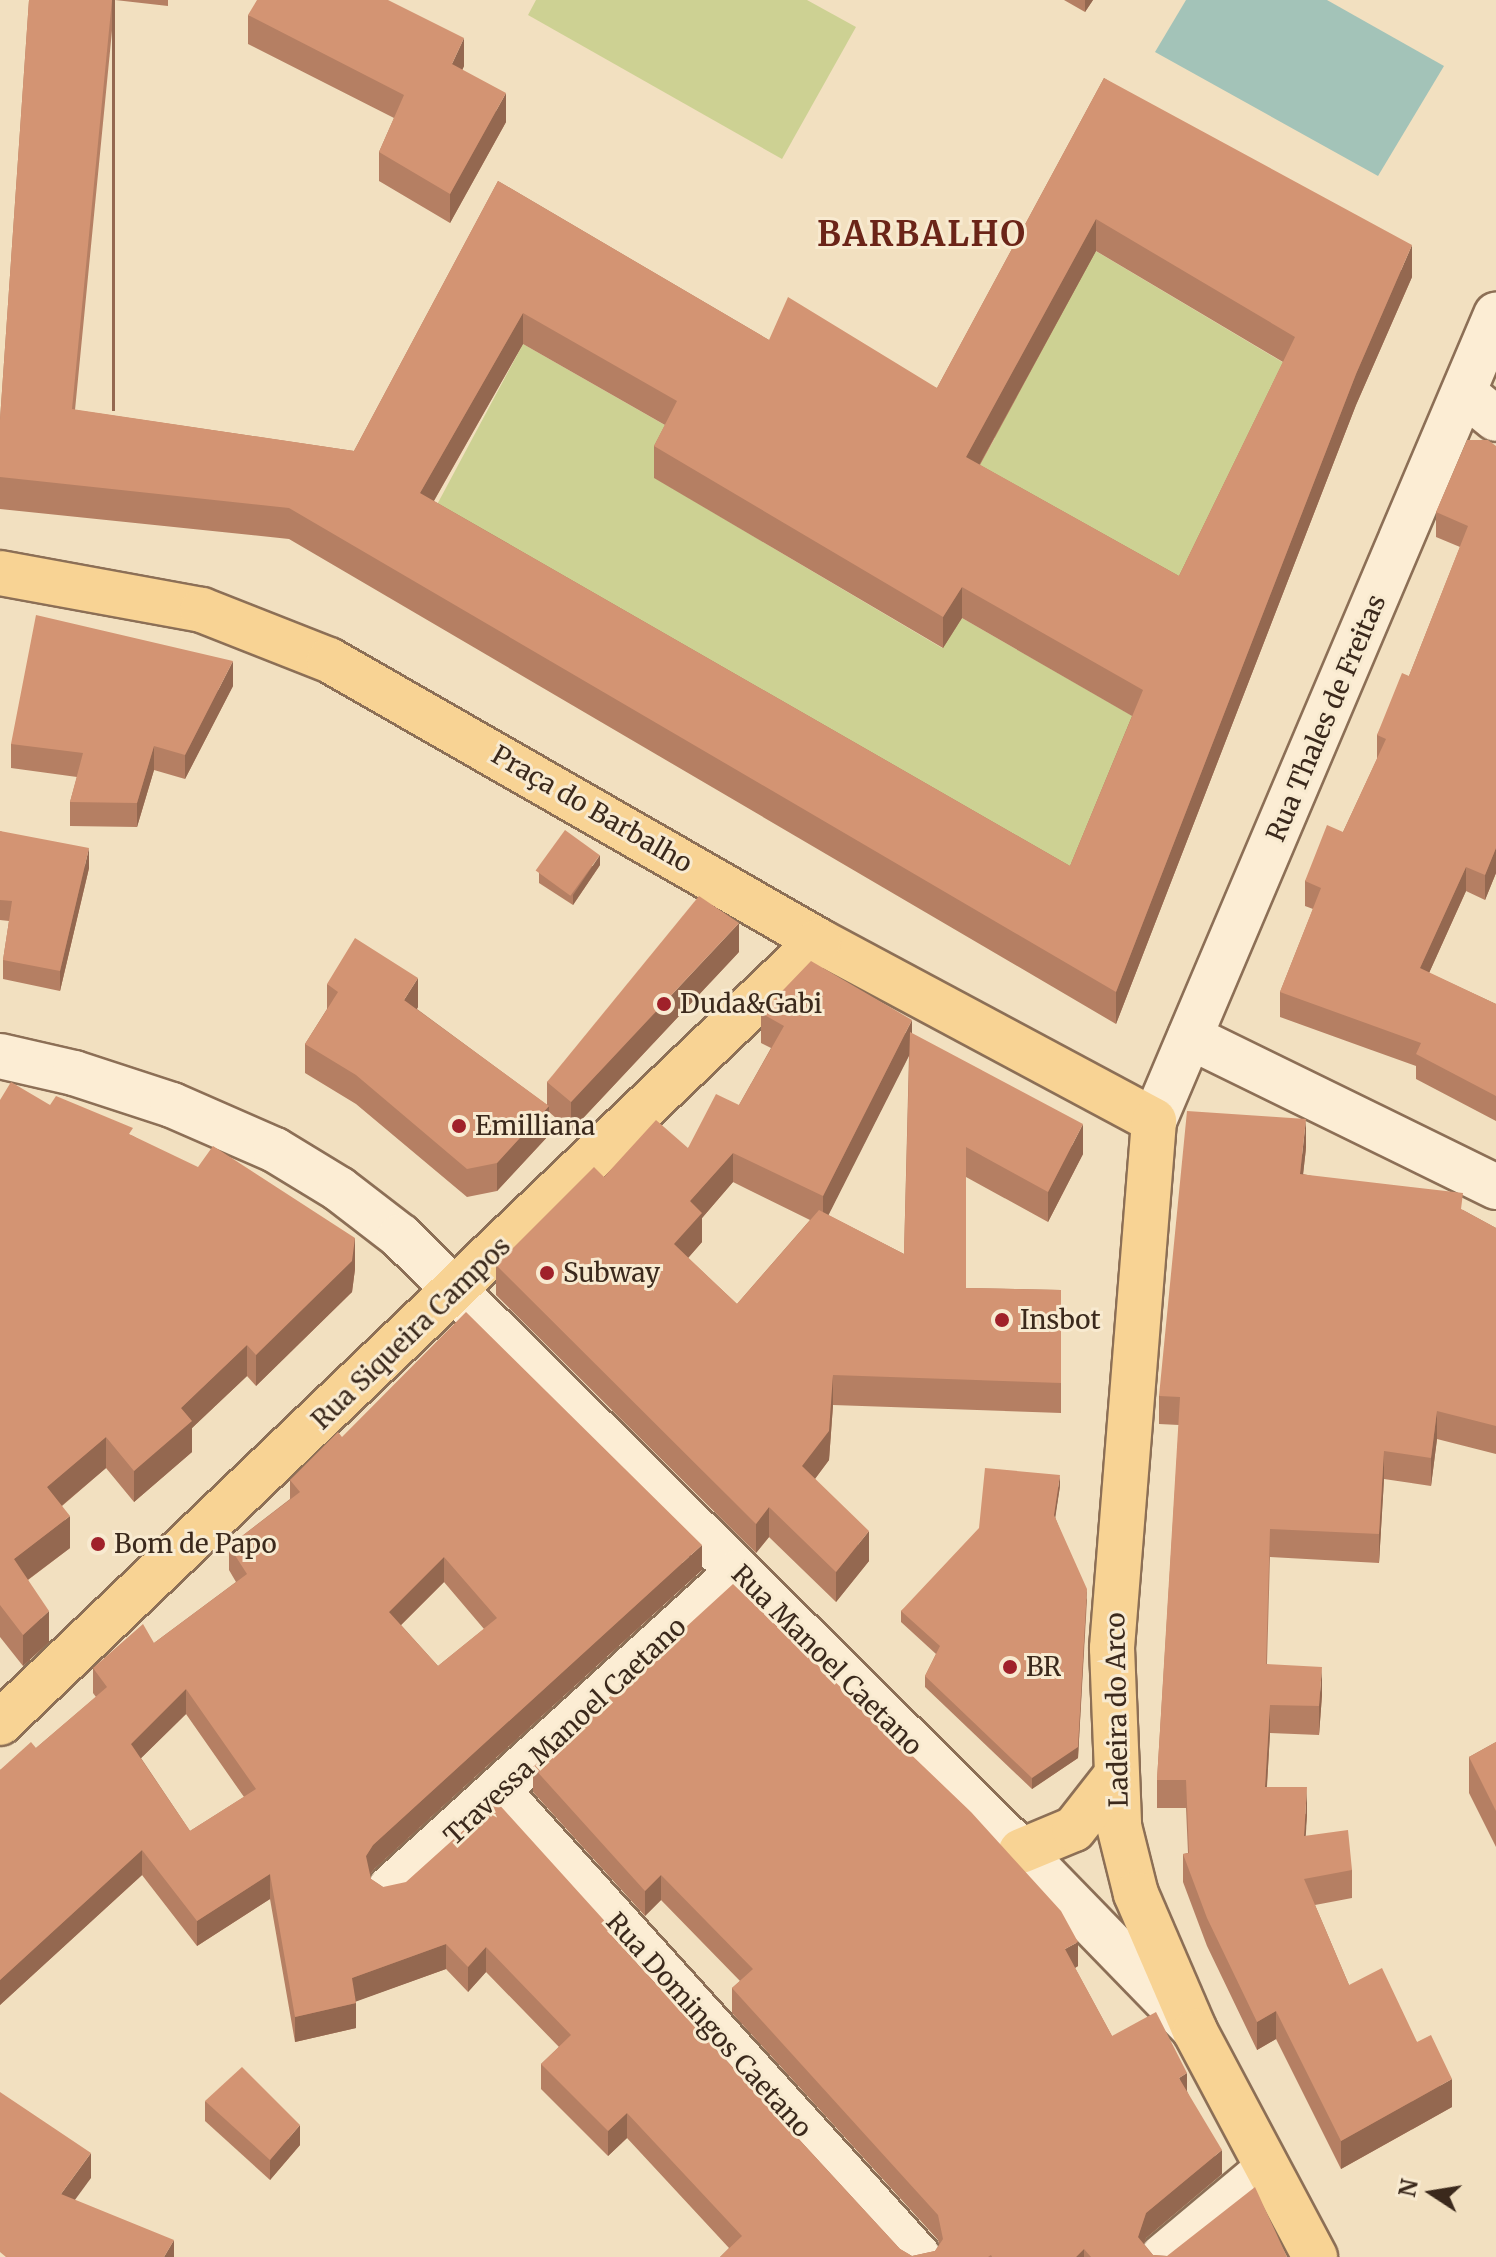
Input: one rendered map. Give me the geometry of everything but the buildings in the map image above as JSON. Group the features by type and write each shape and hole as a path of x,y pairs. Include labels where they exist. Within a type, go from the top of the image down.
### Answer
{"main road":[{"name":"Praça do Barbalho","path":"0,573 202,610 329,660 819,941 1154,1121"},
{"name":"Rua Siqueira Campos","path":"0,1723 454,1293 819,941"},
{"name":"Ladeira do Arco","path":"1154,1121 1112,1648 1114,1778 1136,1894 1195,2031 1315,2257"},
{"path":"1021,1851 1074,1829 1114,1778"}],"street":[{"name":"Rua Thales de Freitas","path":"1154,1121 1480,406 1496,315"},
{"path":"1190,1037 1496,1187"},
{"name":"Rua Manoel Caetano","path":"0,1056 74,1073 172,1105 275,1150 339,1189 400,1236 454,1293 1021,1851 1195,2031"},
{"name":"Travessa Manoel Caetano","path":"390,1888 500,1793 737,1572"},
{"name":"Rua Domingos Caetano","path":"500,1793 919,2257"},
{"path":"1162,2257 1267,2169"}],"green space":[{"path":"536,0 807,0 856,27 782,159 528,15"},
{"path":"1047,222 1294,369 1179,608 966,489 995,438 937,420"},
{"path":"523,344 677,432 655,478 942,648 962,618 1143,722 1070,898 425,527"}],"water":[{"path":"1186,0 1327,0 1444,66 1378,176 1155,52"}],"place":[{"name":"Duda&Gabi","path":"664,1004"},
{"name":"Emilliana","path":"459,1126"},
{"name":"Subway","path":"547,1273"},
{"name":"Insbot","path":"1002,1320"},
{"name":"Bom de Papo","path":"98,1544"},
{"name":"BR","path":"1010,1667"}],"district":[{"name":"BARBALHO","path":"922,235"}]}
